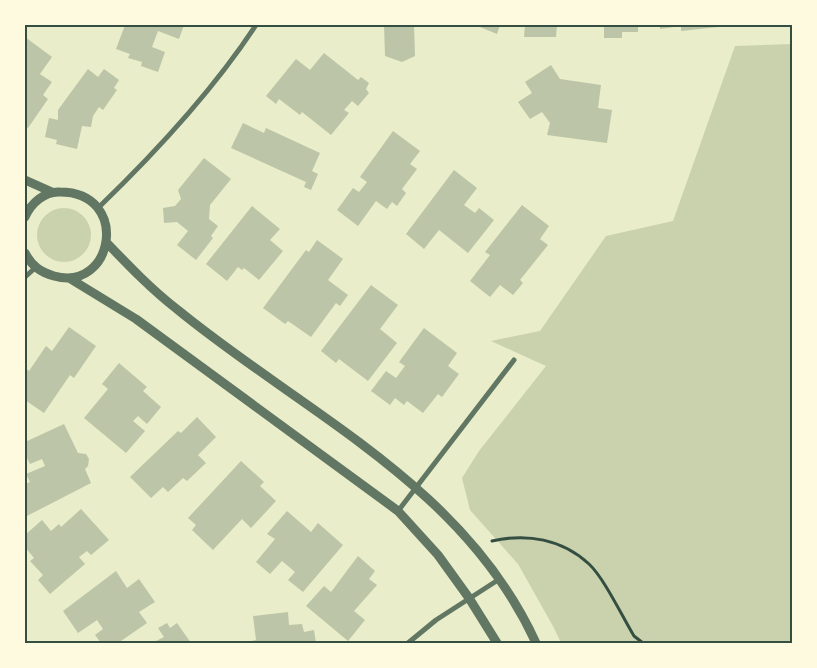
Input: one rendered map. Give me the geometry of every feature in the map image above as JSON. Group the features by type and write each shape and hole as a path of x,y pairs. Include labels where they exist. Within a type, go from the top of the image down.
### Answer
{"street":[{"path":"98,208 162,144 202,97 256,25"},
{"path":"25,180 52,192 72,192 84,196 98,208 106,224 107,243 105,251 92,268 69,278"},
{"path":"25,217 35,203 52,192"},
{"path":"107,243 178,310 369,449 448,515 498,580 527,623 536,643"},
{"path":"25,253 35,268 47,274 69,278 136,319 398,511 438,555 469,598 497,643"},
{"path":"25,277 35,268"},
{"path":"398,511 514,360"},
{"path":"408,643 469,598 498,580"}],"path":[{"path":"492,541 527,536 569,549 590,564 634,636 643,643"}],"green space":[{"path":"792,44 792,643 561,643 518,564 470,510 462,478 479,451 546,366 491,341 540,331 606,236 673,221 735,46"},
{"path":"64,208 74,210 83,216 89,225 91,235 89,245 83,254 74,260 64,262 54,260 45,254 39,245 37,235 39,225 45,216 54,210"}],"building":[{"path":"125,25 184,25 179,39 158,31 152,47 165,52 158,72 141,66 142,62 128,58 130,54 116,49"},
{"path":"384,25 414,25 415,56 402,62 385,56"},
{"path":"475,25 500,25 497,34"},
{"path":"525,25 557,25 556,37 524,37"},
{"path":"604,25 638,25 638,32 622,32 622,38 604,38"},
{"path":"660,25 718,25 718,27 681,31 681,26 660,29"},
{"path":"25,37 52,57 40,74 52,82 43,95 48,99 28,128 25,126"},
{"path":"324,53 358,80 361,77 369,83 366,89 369,93 358,106 352,101 344,110 349,113 331,135 302,112 300,115 279,99 276,104 266,96 296,59 310,70"},
{"path":"551,65 560,79 601,85 598,108 612,110 607,143 547,135 550,123 542,112 530,119 518,102 532,93 525,82"},
{"path":"88,69 98,77 104,69 119,80 114,88 117,90 103,110 99,107 93,116 91,127 82,126 77,149 56,144 57,140 45,137 49,118 58,120 58,110"},
{"path":"243,123 264,133 266,128 320,153 312,171 318,174 311,190 304,187 306,182 231,148"},
{"path":"393,131 420,151 410,164 417,169 402,189 406,193 397,206 392,202 387,209 376,201 358,226 337,210 353,188 359,192 367,182 360,177"},
{"path":"204,158 231,179 210,205 209,219 218,226 211,236 213,238 196,260 177,245 188,231 177,222 164,223 163,208 175,206 181,199 178,190"},
{"path":"454,170 477,188 464,205 475,213 479,208 494,220 468,253 439,230 424,249 406,234"},
{"path":"522,205 549,226 540,239 548,245 520,280 523,283 513,295 500,285 490,297 470,281 490,255 485,252"},
{"path":"252,206 280,229 270,240 283,251 259,280 244,268 242,270 238,267 227,281 206,264"},
{"path":"317,240 343,259 328,280 348,295 340,306 336,303 311,337 288,321 285,324 263,308 306,250 309,252"},
{"path":"371,285 398,305 380,329 397,343 368,381 339,359 336,363 321,351"},
{"path":"69,327 96,346 74,378 70,375 44,413 25,400 25,368 29,371 46,346 52,351"},
{"path":"424,328 457,353 448,366 459,374 442,397 438,394 423,413 407,401 404,405 395,398 390,405 371,391 386,371 396,378 405,366 399,362"},
{"path":"119,363 147,387 143,391 161,407 147,424 138,416 133,421 145,431 126,453 84,418 108,389 102,384"},
{"path":"197,417 216,437 198,455 206,463 187,481 183,478 168,492 163,487 151,498 130,477 178,431 181,433"},
{"path":"64,424 78,453 86,454 89,459 88,466 85,469 91,483 25,517 25,484 30,482 26,474 45,466 42,459 30,464 25,454 25,442"},
{"path":"241,461 264,482 260,486 276,501 251,528 242,519 213,550 192,530 196,525 188,518"},
{"path":"81,509 109,540 91,555 87,551 79,557 85,564 50,594 38,580 43,575 30,561 34,558 25,547 25,535 42,520 51,531 59,524 61,527"},
{"path":"287,511 311,532 318,523 343,545 303,592 288,580 295,572 282,561 270,574 256,562 275,539 267,534"},
{"path":"358,556 375,571 369,579 377,585 354,611 365,620 348,641 306,606 324,586 331,592"},
{"path":"116,571 127,588 139,579 155,602 139,612 147,623 118,643 101,643 95,635 103,629 97,620 78,633 63,611"},
{"path":"288,612 289,625 302,624 304,632 314,630 316,643 242,643 256,640 253,616"},
{"path":"167,623 170,628 177,623 191,643 152,643 164,637 158,628"}]}
